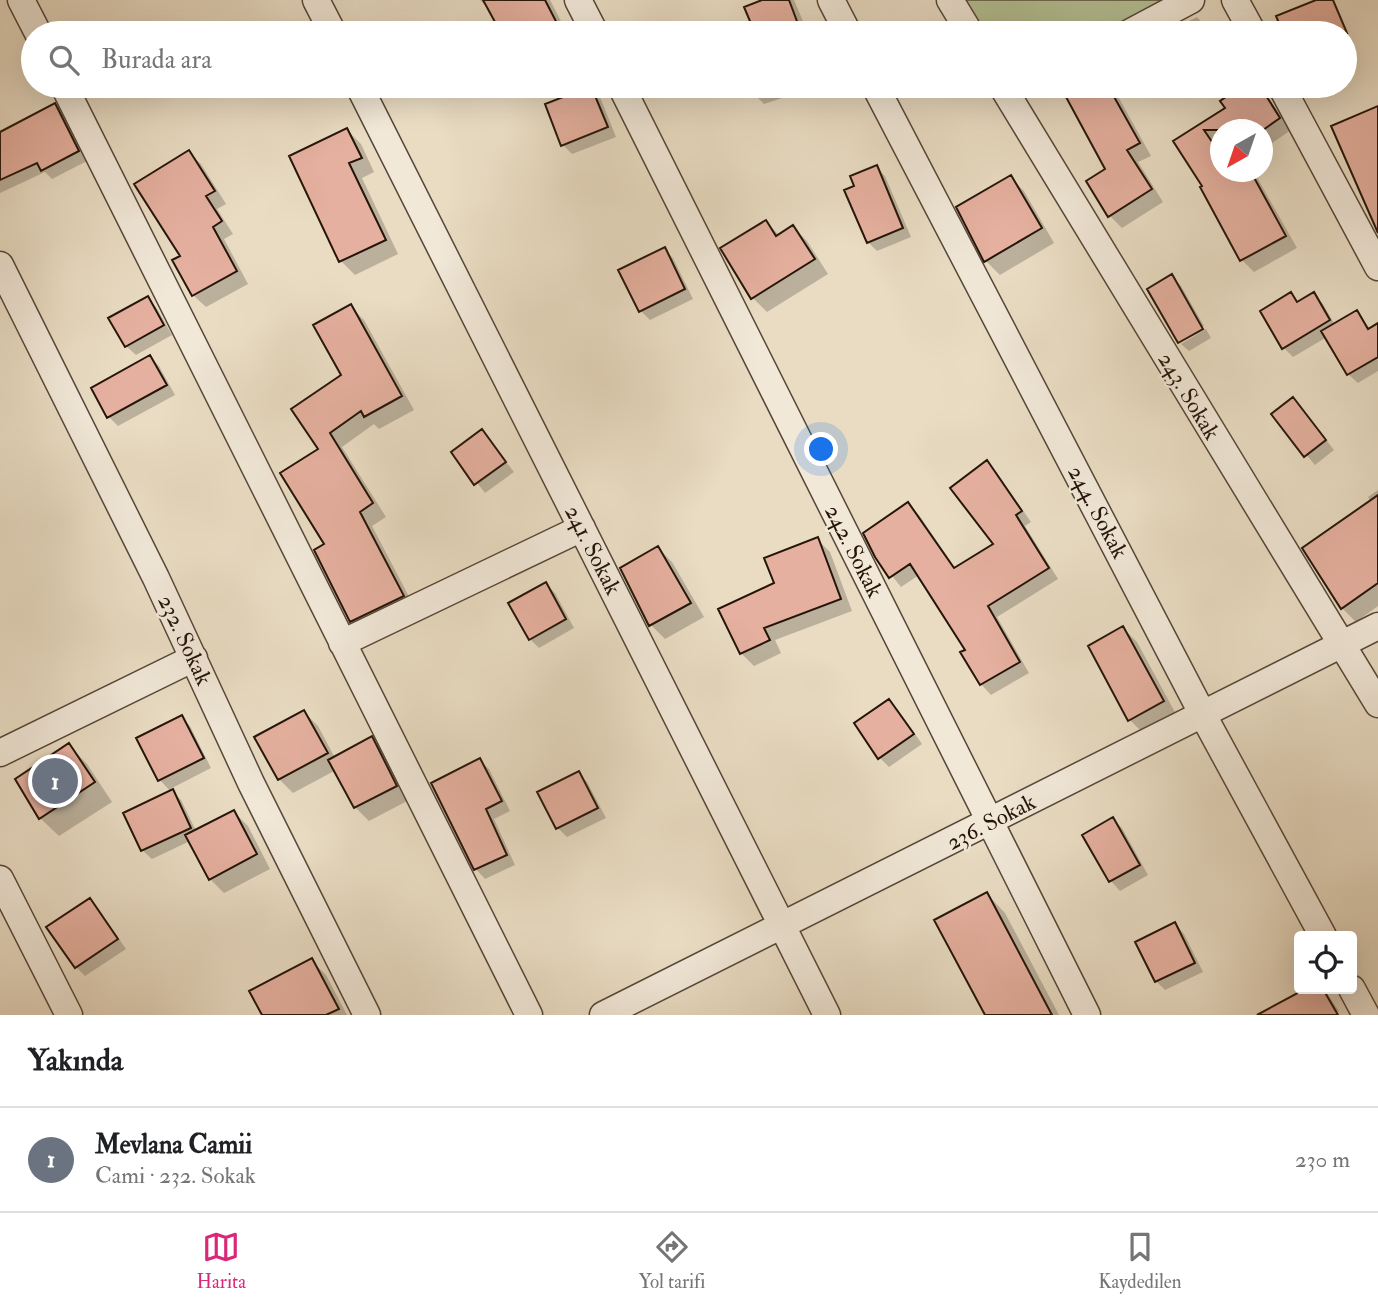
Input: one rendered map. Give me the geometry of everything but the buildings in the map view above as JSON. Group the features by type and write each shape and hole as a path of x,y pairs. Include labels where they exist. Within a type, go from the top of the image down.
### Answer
{"street":[{"path":"21,0 32,21"},
{"path":"316,0 326,21"},
{"path":"578,0 589,21"},
{"path":"831,0 842,21"},
{"path":"950,0 963,21"},
{"path":"1152,21 1191,0"},
{"path":"1235,0 1246,21"},
{"path":"70,98 529,1015"},
{"name":"241. Sokak","path":"365,98 827,1015"},
{"name":"242. Sokak","path":"627,98 1087,1015"},
{"name":"244. Sokak","path":"881,98 1203,715 1320,931"},
{"name":"243. Sokak","path":"1019,98 1340,645 1378,705"},
{"path":"1287,98 1378,267"},
{"name":"232. Sokak","path":"0,265 156,578 251,783 367,1015"},
{"path":"342,643 582,528"},
{"name":"236. Sokak","path":"603,1015 1378,626"},
{"path":"0,753 194,658"},
{"path":"0,880 69,1015"},
{"path":"1355,994 1366,1015"}],"green space":[{"path":"960,0 1173,0 1131,21 973,21"}],"place":[{"name":"Mevlana Camii","path":"55,781"}]}
